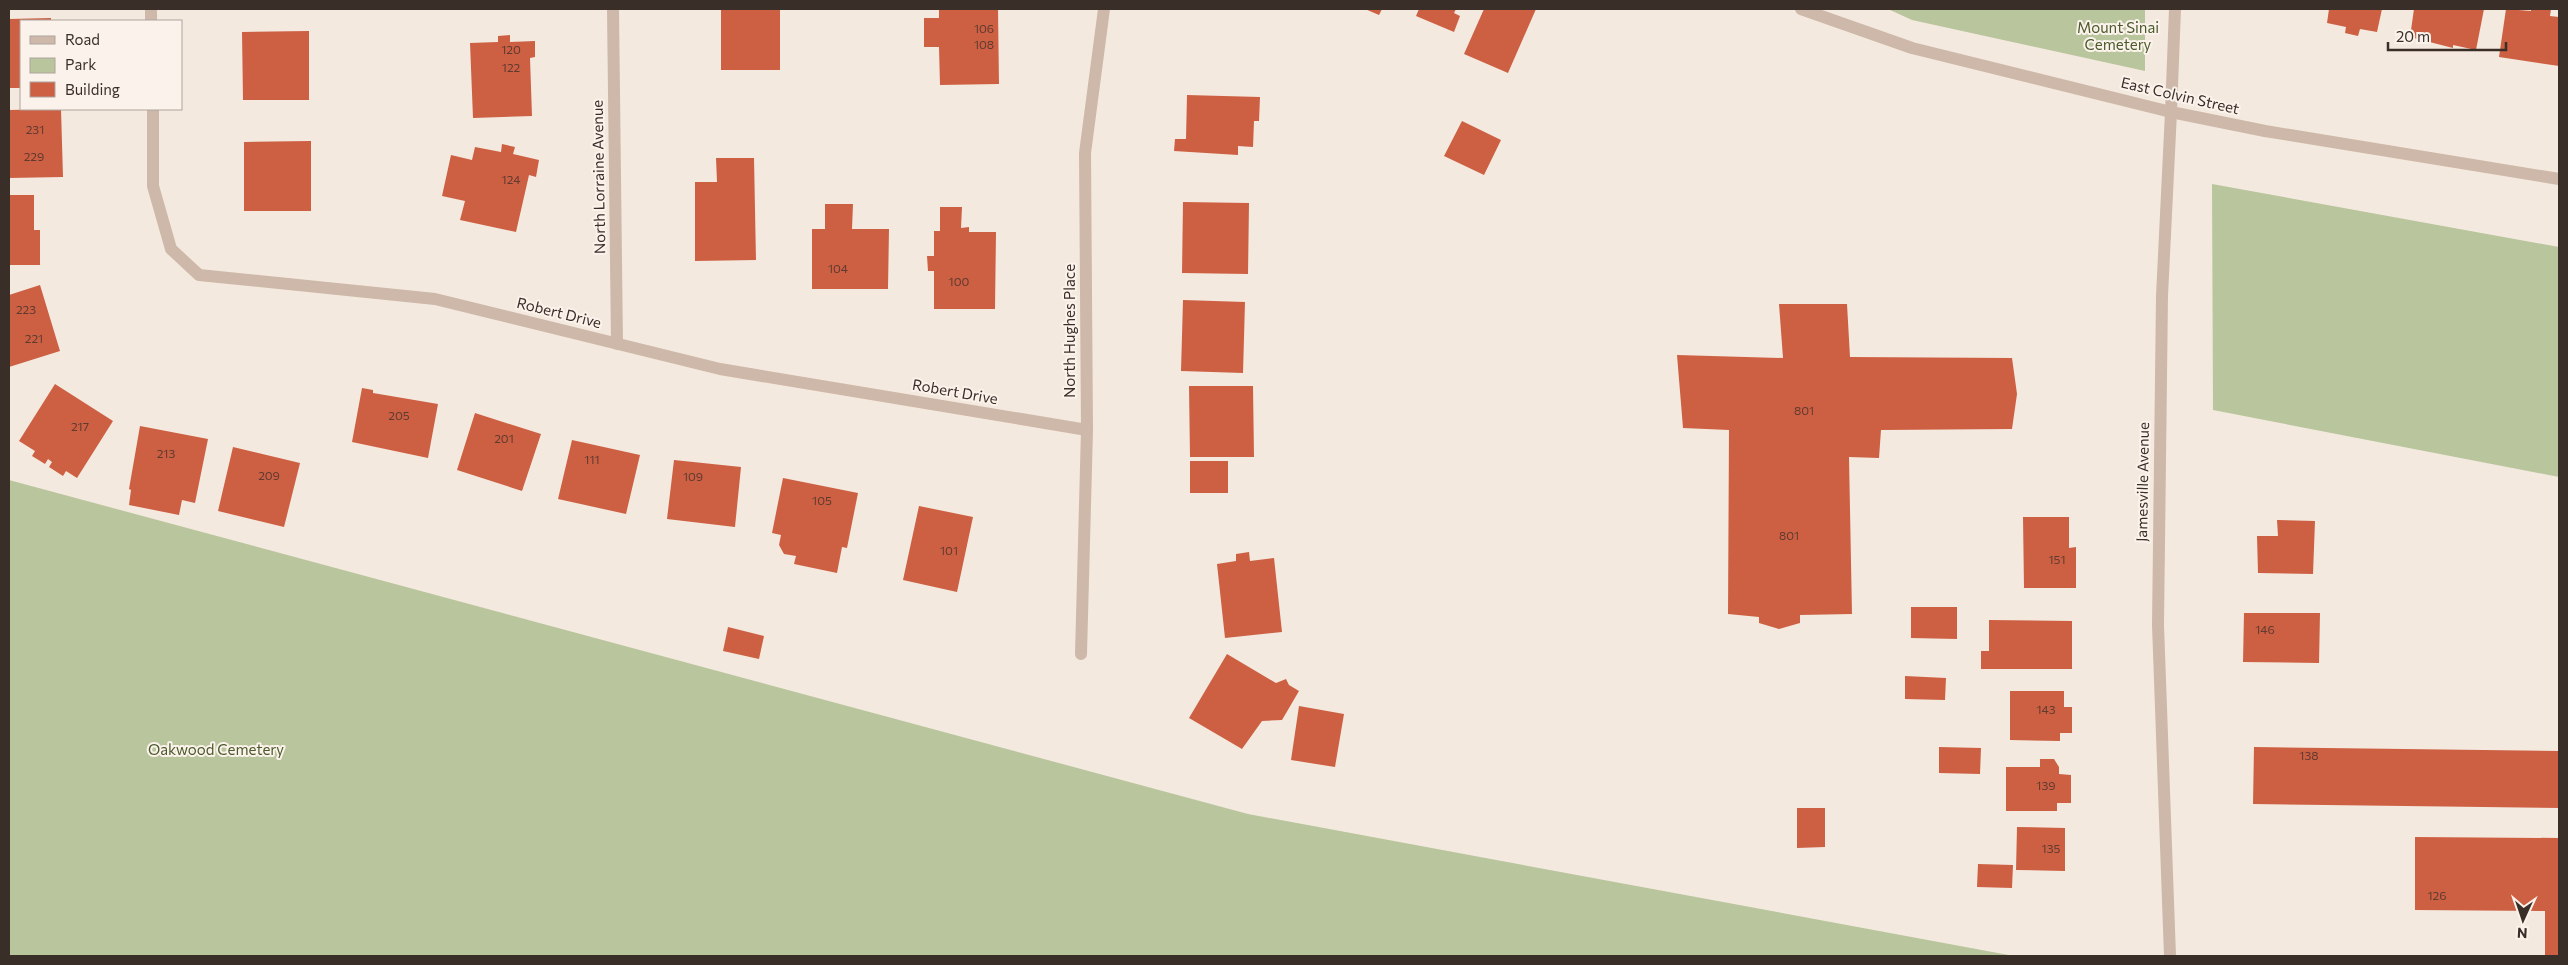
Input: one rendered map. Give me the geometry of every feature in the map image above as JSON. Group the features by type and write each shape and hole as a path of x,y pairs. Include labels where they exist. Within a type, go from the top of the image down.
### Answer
{"street":[{"name":"North Lorraine Avenue","path":"613,9 617,344"},
{"name":"North Hughes Place","path":"1081,654 1087,430 1085,153 1104,9"},
{"name":"East Colvin Street","path":"1802,9 1912,48 2171,112 2265,131 2559,179"},
{"name":"Jamesville Avenue","path":"2170,956 2158,625 2162,296 2175,9"},
{"name":"Robert Drive","path":"152,110 154,186 171,249 199,275 435,299 720,369 1087,430"}],"green space":[{"name":"Mount Sinai Cemetery","path":"1888,9 2145,9 2145,71 1912,20"},
{"path":"2212,184 2559,247 2559,477 2213,410"},
{"name":"Oakwood Cemetery","path":"9,480 1248,814 2014,956 9,956"}],"building":[{"path":"721,9 780,9 780,70 721,70"},
{"path":"939,9 998,9 999,84 940,85 939,47 924,47 924,18 939,18"},
{"path":"1365,9 1382,9 1379,15"},
{"path":"1419,9 1456,9 1454,13 1460,16 1454,32 1416,16"},
{"path":"1484,9 1536,9 1508,73 1464,54"},
{"path":"2329,9 2382,9 2377,32 2360,29 2358,36 2345,33 2346,27 2327,23"},
{"path":"2414,9 2484,9 2476,50 2453,45 2453,48 2410,37"},
{"path":"2506,9 2531,11 2531,9 2551,9 2550,16 2559,17 2559,66 2499,57"},
{"path":"51,18 51,20 20,20 20,88 9,88 9,19"},
{"path":"309,31 309,100 243,100 242,32"},
{"path":"510,35 510,42 535,41 535,57 530,58 532,116 473,118 470,43 498,42 498,36"},
{"path":"1187,95 1260,97 1259,121 1254,121 1253,147 1238,146 1238,155 1174,151 1175,139 1186,139"},
{"path":"9,110 61,110 63,177 9,178"},
{"path":"1462,121 1501,140 1484,175 1444,156"},
{"path":"311,141 311,211 244,211 244,142"},
{"path":"502,144 515,147 513,154 539,160 536,177 529,175 516,232 460,220 465,201 442,196 451,155 472,160 475,147 501,152"},
{"path":"716,158 754,158 756,260 695,261 695,182 717,182"},
{"path":"9,195 34,195 34,230 40,230 40,265 9,265"},
{"path":"1183,202 1249,203 1248,274 1182,273"},
{"path":"825,204 853,204 852,229 889,229 888,289 812,289 812,229 825,229"},
{"path":"940,207 962,207 961,228 969,227 969,232 996,232 995,309 934,309 934,271 928,271 927,256 934,256 934,231 940,231"},
{"path":"40,285 60,351 9,367 9,295"},
{"path":"1183,300 1245,302 1243,373 1181,371"},
{"path":"1779,304 1847,304 1850,357 2012,358 2017,394 2012,429 1881,430 1879,458 1849,457 1852,614 1800,615 1800,623 1779,629 1759,623 1759,617 1728,614 1729,430 1683,428 1677,355 1783,358"},
{"path":"55,384 113,421 77,478 66,471 63,476 49,467 52,462 48,459 45,464 32,456 35,451 19,441"},
{"path":"1189,386 1253,386 1254,457 1190,457"},
{"path":"362,388 373,390 373,393 438,404 428,458 352,442"},
{"path":"475,413 541,434 522,491 457,470"},
{"path":"140,426 208,439 195,503 182,500 179,515 129,505 131,490 129,489"},
{"path":"572,440 640,455 626,514 558,499"},
{"path":"233,447 300,463 284,527 218,511"},
{"path":"674,460 741,467 735,527 667,519"},
{"path":"1190,461 1228,461 1228,493 1190,493"},
{"path":"783,478 858,493 847,548 842,547 837,573 794,564 796,556 784,554 779,545 781,535 772,533"},
{"path":"919,506 973,517 957,592 903,580"},
{"path":"2023,517 2069,517 2069,548 2076,547 2076,588 2024,588"},
{"path":"2277,520 2315,521 2313,574 2258,573 2257,536 2278,536"},
{"path":"1249,552 1250,561 1274,558 1282,632 1225,638 1217,564 1236,561 1236,554"},
{"path":"1911,607 1957,607 1957,639 1911,638"},
{"path":"2244,613 2320,613 2319,663 2243,662"},
{"path":"1989,620 2072,621 2072,669 1981,669 1981,651 1989,651"},
{"path":"728,627 764,636 759,659 723,651"},
{"path":"1227,654 1276,683 1286,679 1289,685 1299,691 1282,720 1262,721 1242,749 1189,718"},
{"path":"1905,676 1946,678 1945,700 1905,699"},
{"path":"2010,691 2064,691 2064,707 2072,707 2072,733 2060,733 2060,741 2010,740"},
{"path":"1299,706 1344,714 1335,767 1291,760"},
{"path":"1939,747 1981,748 1980,774 1939,773"},
{"path":"2254,747 2559,751 2559,808 2253,804"},
{"path":"2040,759 2054,759 2059,767 2059,774 2071,775 2071,803 2057,803 2057,811 2006,811 2006,767 2040,767"},
{"path":"1797,808 1825,808 1825,847 1797,848"},
{"path":"2017,827 2065,828 2065,871 2016,870"},
{"path":"2415,837 2559,838 2559,956 2545,956 2545,911 2415,910"},
{"path":"1978,864 2013,865 2012,888 1977,887"}]}
